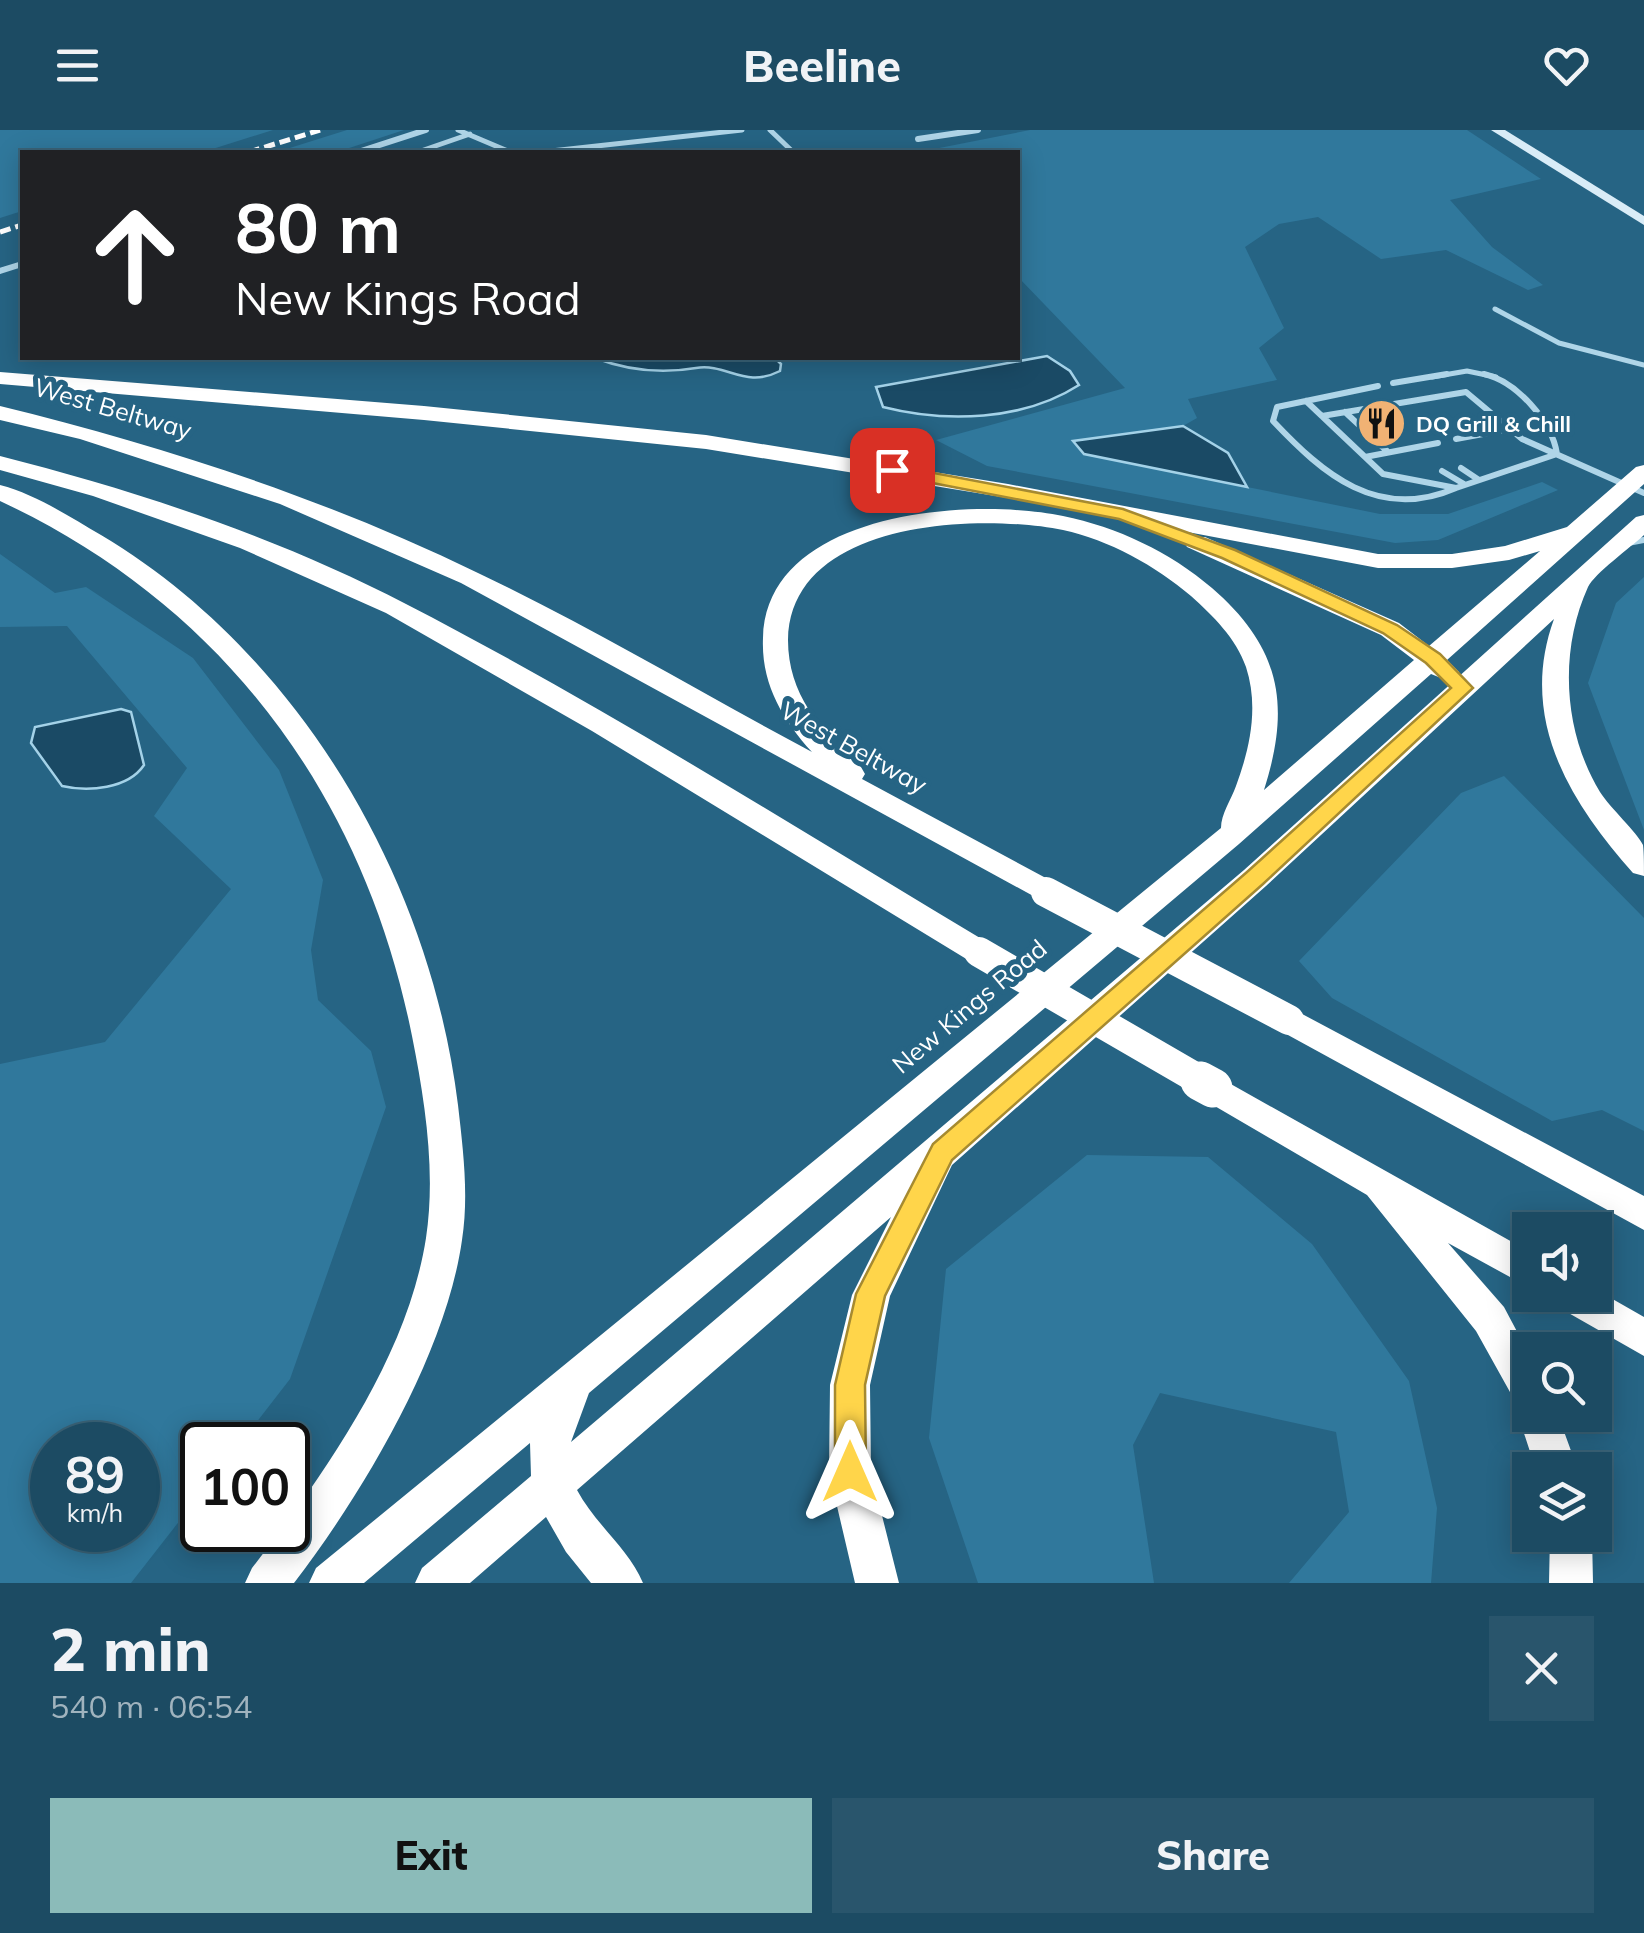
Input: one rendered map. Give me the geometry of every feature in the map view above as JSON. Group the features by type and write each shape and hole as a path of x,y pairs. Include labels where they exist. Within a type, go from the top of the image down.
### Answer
{"highway":[{"path":"0,378 622,432 853,464 1332,554 1413,563 1509,552 1577,530"},
{"name":"West Beltway","path":"0,413 87,434 220,476 372,534 556,624 1644,1214"},
{"path":"0,463 101,491 249,544 394,608 602,725 980,952 1512,1261"},
{"name":"New Kings Road","path":"331,1583 1228,837 1577,530 1639,484"},
{"path":"0,492 36,508 116,555 202,622 270,695 322,768 368,852 424,1009 442,1084 448,1188 442,1250 417,1334 380,1410 292,1552 268,1583"},
{"path":"1123,514 1228,554 1372,621 1433,659 1463,688"},
{"path":"892,808 839,764 801,719 778,678 772,643 782,598 814,563 864,534 932,518 1018,516 1090,530 1149,556 1206,595 1244,639 1261,674 1268,704 1268,734 1256,780 1228,837"},
{"path":"436,1583 942,1152 1255,878 1582,579 1632,543 1644,522"},
{"path":"1582,579 1560,630 1552,705 1584,789 1613,831 1644,865"},
{"path":"877,1583 850,1472 850,1385 871,1294 942,1152"},
{"path":"1370,1178 1490,1319 1512,1361"},
{"path":"1600,1312 1644,1338"},
{"path":"572,1386 550,1442 553,1483 591,1554 620,1583"},
{"path":"1571,1552 1571,1583"}],"street":[{"path":"364,150 426,130"},
{"path":"918,138 978,130"},
{"path":"1497,130 1644,221"}],"lane":[{"path":"458,130 506,150"},
{"path":"560,150 742,130"},
{"path":"770,130 791,150"},
{"path":"424,150 470,134"},
{"path":"1495,309 1559,343 1644,364"},
{"path":"1393,383 1467,371 1503,378 1554,433 1557,454"},
{"path":"1378,386 1277,407 1272,421 1336,481 1375,494 1442,496 1557,454"},
{"path":"1322,416 1466,392 1522,439 1639,484"},
{"path":"1306,401 1383,474 1456,488"},
{"path":"1344,412 1388,452"},
{"path":"1473,446 1460,438 1510,429"},
{"path":"1365,457 1435,443 1444,453"},
{"path":"1415,447 1426,456"},
{"path":"1492,462 1504,472"},
{"path":"1461,468 1479,480"},
{"path":"1442,471 1464,485"}],"shaded area":[{"path":"0,130 273,130 209,150 20,150 20,212 0,218"},
{"path":"347,130 404,130 343,150 283,150"},
{"path":"1030,130 1467,130 1541,179 1450,200 1492,247 1543,285 1528,290 1446,250 1381,259 1318,217 1279,224 1245,247 1284,328 1259,348 1277,380 1188,399 1197,418 1183,426 1074,441 1084,454 1380,514 1448,514 1542,482 1558,490 1438,540 1395,543 987,466 936,440 1125,388 1020,279 1020,150 929,150"},
{"path":"1047,356 1070,371 1079,385 1034,406 1009,412 958,417 907,412 883,407 876,387"},
{"path":"601,360 777,360 781,364 780,371 756,377 707,367 670,371"},
{"path":"1183,426 1228,453 1247,487 1084,454 1073,441"},
{"path":"0,554 55,593 86,587 193,658 279,770 323,880 311,950 318,1000 371,1051 386,1107 290,1379 257,1422 180,1422 180,1520 160,1546 160,1422 30,1422 30,1552 155,1552 131,1583 0,1583 0,1064 105,1042 231,889 154,816 187,768 67,626 0,627"},
{"path":"1644,577 1644,830 1588,683 1616,603"},
{"path":"121,709 131,712 144,765 128,779 107,787 62,786 31,743 35,727"},
{"path":"1504,776 1644,918 1644,1131 1602,1110 1552,1121 1332,998 1299,961 1461,793"},
{"path":"1087,1155 1208,1157 1312,1244 1409,1381 1437,1508 1431,1583 1289,1583 1349,1512 1336,1432 1160,1393 1133,1445 1154,1583 978,1583 929,1438 946,1269"}],"railway":[{"path":"255,150 320,130"},
{"path":"0,232 20,226"}],"place":[{"name":"DQ Grill & Chill","path":"1381,424"}],"route":[{"path":"850,1472 850,1385 871,1294 942,1152 1255,878 1463,688 1433,659 1390,629 1228,554 1123,514 892,470"}]}
